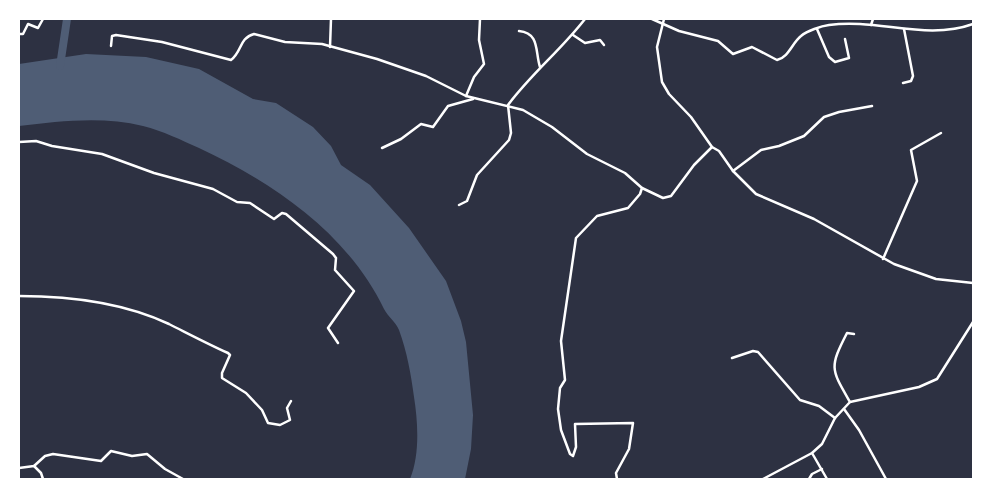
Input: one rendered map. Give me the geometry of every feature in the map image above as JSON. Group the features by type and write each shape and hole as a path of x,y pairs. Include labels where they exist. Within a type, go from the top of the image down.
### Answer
{"street":[{"path":"19,34 23,34 28,24 38,28 42,19"},
{"path":"330,46 331,19"},
{"path":"466,96 474,77 484,64 479,40 480,19"},
{"path":"459,204 467,201 477,175 509,140 511,133 508,105 540,67 555,55 573,35 585,19"},
{"path":"652,19 662,24 718,41 734,54 752,47 777,60 784,56 802,35 826,25 845,23 904,29 947,30 973,24"},
{"path":"664,19 657,47 664,87 691,117 712,147 721,154 733,171 756,194 814,219 883,258 936,279 973,283"},
{"path":"871,25 873,19"},
{"path":"818,29 830,57 835,62 848,58 845,39"},
{"path":"903,83 911,81 913,76 904,29"},
{"path":"519,31 528,33 538,45 540,67"},
{"path":"111,46 112,36 116,35 162,42 228,60 233,58 243,40 252,34 285,42 330,46 392,63 430,78 466,96 508,105 538,118 581,150 625,173 642,188 663,198 669,198 694,165 712,147"},
{"path":"573,35 585,43 600,40 604,45"},
{"path":"382,148 421,124 433,127 448,106 475,99"},
{"path":"733,171 760,150 779,146 804,136 824,117 839,112 872,106"},
{"path":"883,258 917,181 911,150 941,133"},
{"path":"19,142 36,141 52,146 102,154 154,173 213,189 237,202 250,203 274,219 282,213 286,214 333,254 336,258 334,270 354,291 328,328 338,343"},
{"path":"617,479 616,473 629,449 633,423 575,424 576,448 574,456 570,454 558,413 560,388 565,380 561,354 562,332 568,300 568,276 577,235 597,216 628,208 640,194 642,188"},
{"path":"19,296 69,297 123,308 169,324 194,338 228,353 230,355 222,372 222,378 246,393 262,410 268,422 280,425 290,420 287,408 291,401"},
{"path":"763,479 812,453 822,444 835,418 850,402 914,389 937,379 973,322"},
{"path":"850,402 834,373 834,368 838,350 847,333 854,334"},
{"path":"732,358 758,352 800,400 819,406 835,418"},
{"path":"843,408 859,430 886,479"},
{"path":"19,468 34,466 45,456 53,454 97,461 103,460 111,451 132,456 145,453 183,479"},
{"path":"812,453 827,479"},
{"path":"34,466 41,473 43,479"},
{"path":"809,479 812,474 822,469"}],"water":[{"path":"86,54 146,57 199,69 253,99 276,103 313,127 331,146 341,165 370,185 409,228 446,281 461,321 466,342 473,415 471,449 465,479 410,479 417,449 416,417 413,388 399,330 369,282 350,257 329,234 306,214 254,177 227,162 179,139 150,128 128,123 97,120 19,126 19,64"}],"waterway":[{"path":"60,66 67,19"}]}
